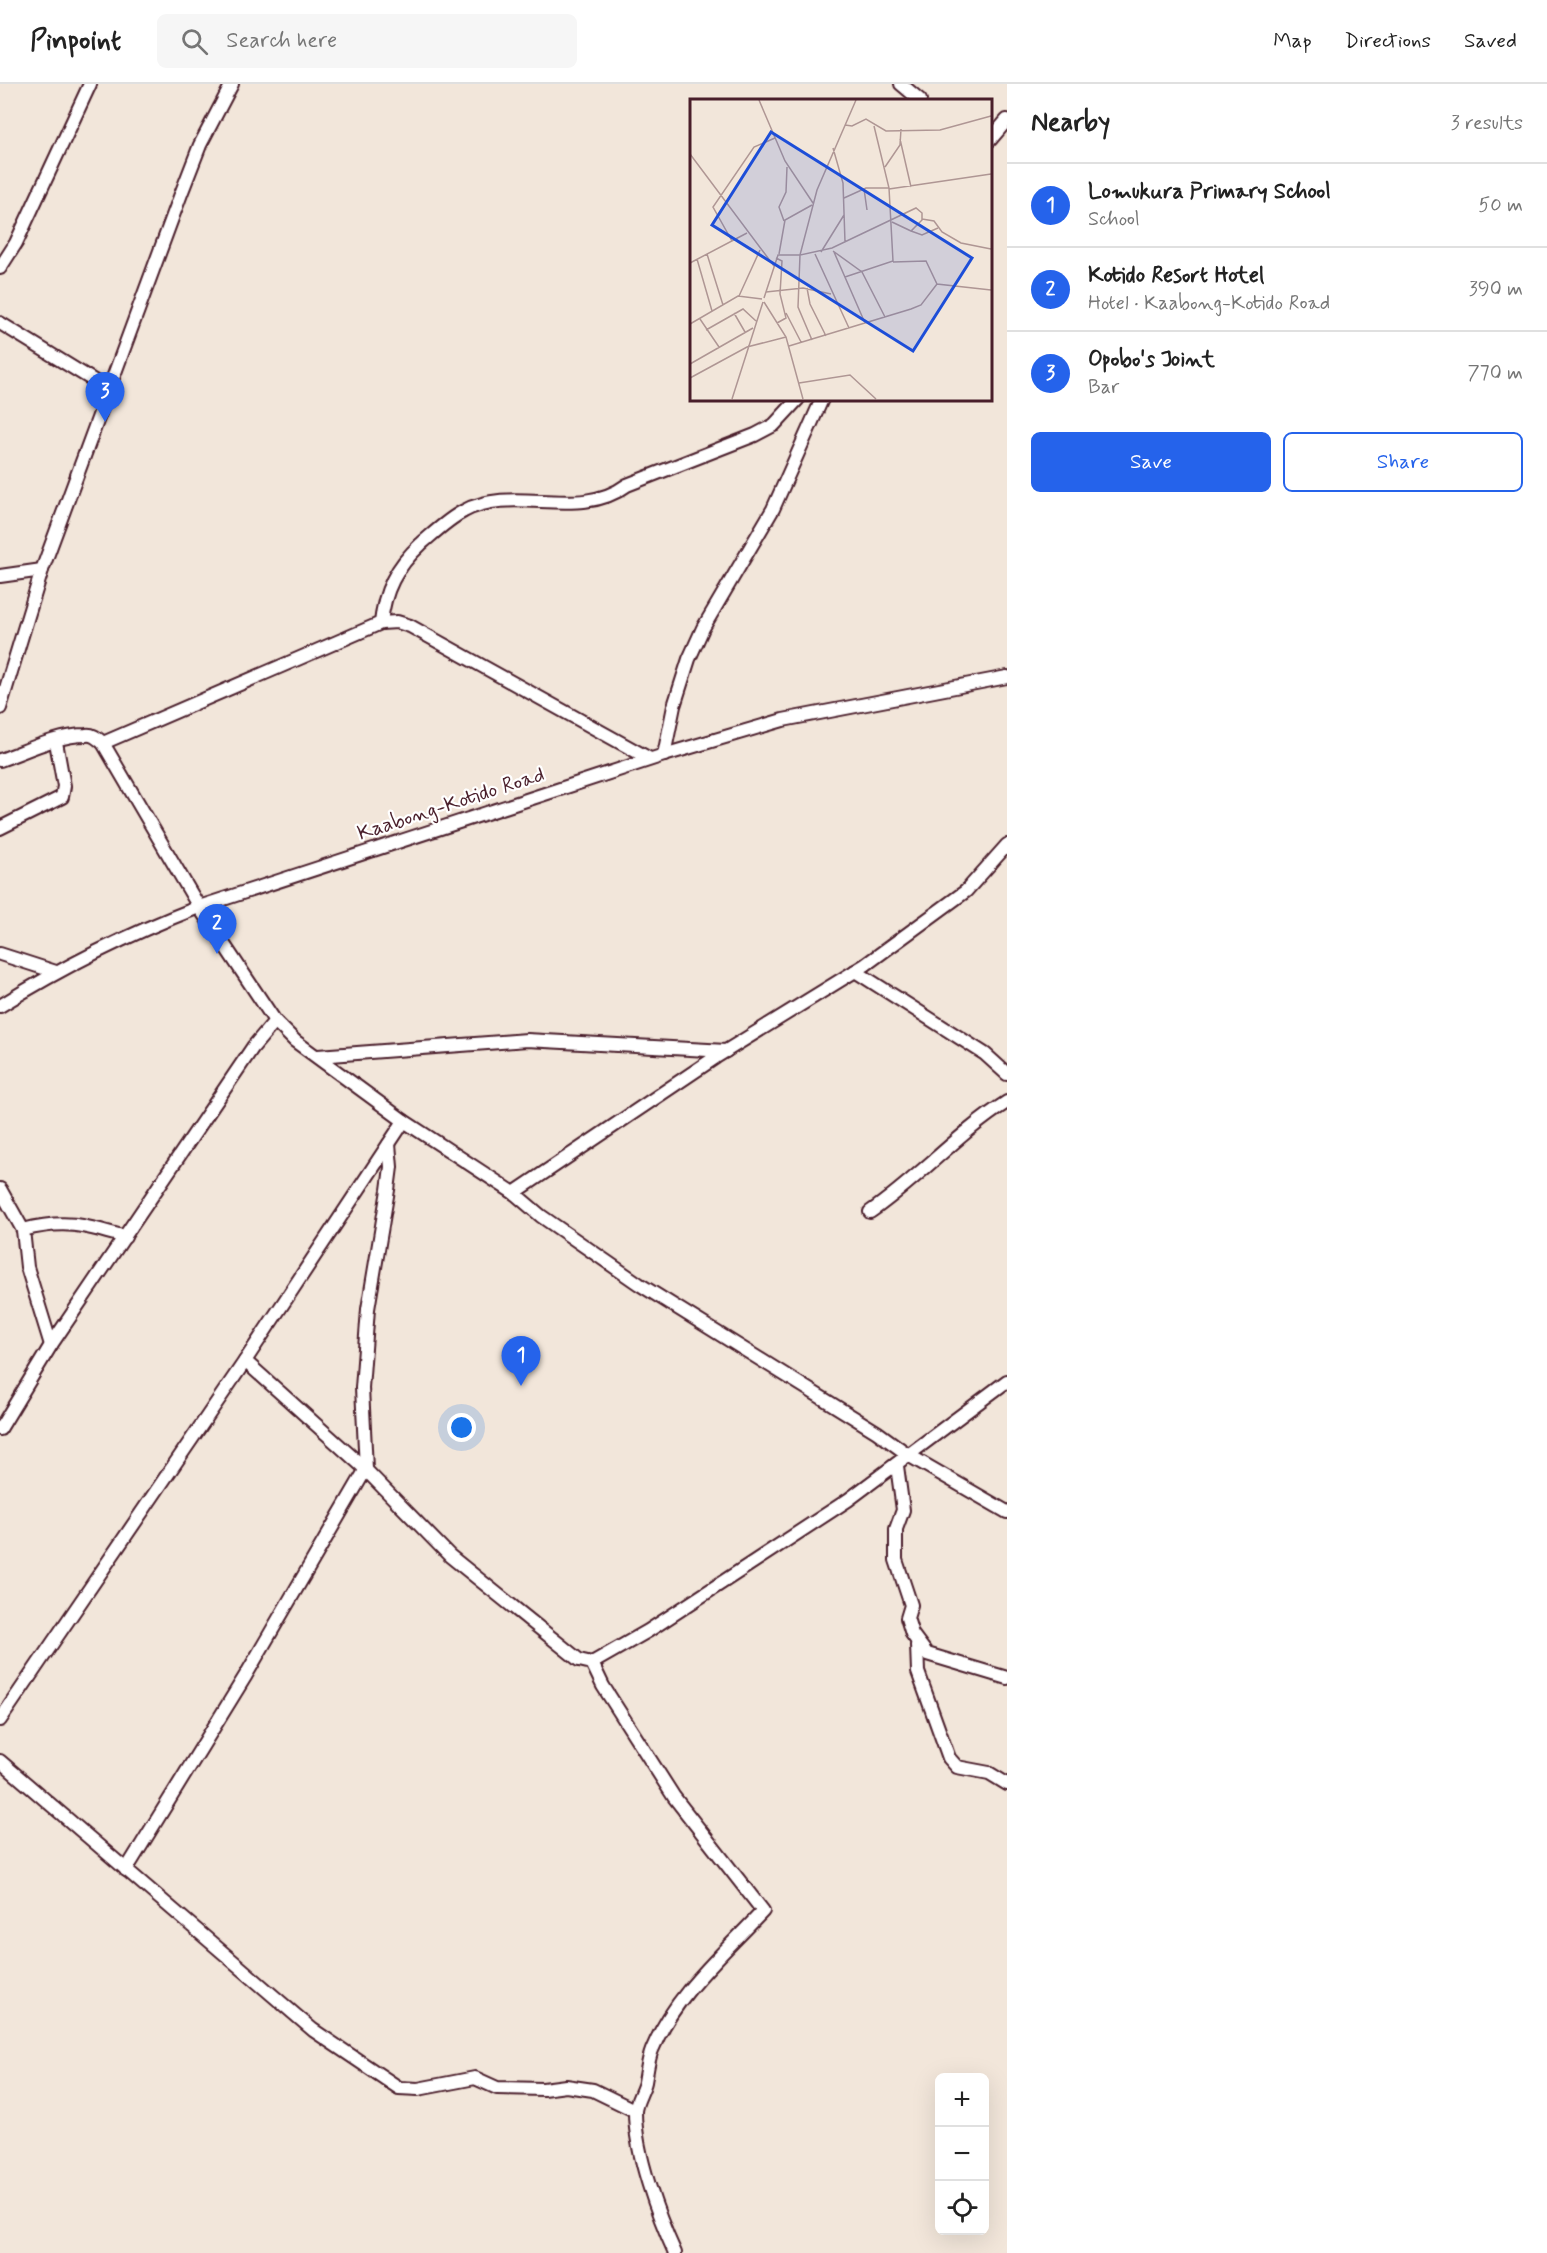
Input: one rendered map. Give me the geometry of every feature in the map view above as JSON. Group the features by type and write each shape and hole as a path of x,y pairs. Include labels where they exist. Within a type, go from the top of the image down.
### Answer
{"street":[{"path":"0,268 16,243 90,84"},
{"path":"0,708 42,570 200,145 232,84"},
{"path":"901,84 919,99"},
{"path":"992,138 1007,120"},
{"path":"0,323 109,390"},
{"path":"381,623 383,600 394,575 414,550 465,510 491,502 577,502 605,498 627,485 755,435 774,425 797,400"},
{"path":"664,755 674,706 698,638 773,508 822,400"},
{"path":"0,576 42,570"},
{"path":"102,743 381,623 397,622 410,626 650,759"},
{"path":"0,688 11,671"},
{"name":"Kaabong-Kotido Road","path":"0,1006 56,972 139,930 199,907 650,759 783,720 1007,677"},
{"path":"0,760 56,742 86,735 95,736 102,743 199,907 275,1021 295,1041 404,1121 514,1193 541,1216 639,1284 849,1414 910,1456 1007,1512"},
{"path":"0,828 62,797 64,786 56,742"},
{"path":"514,1193 726,1051 855,971 966,891 1007,845"},
{"path":"0,954 56,972"},
{"path":"855,971 985,1054 1007,1074"},
{"path":"0,1429 51,1345 253,1047 275,1021"},
{"path":"318,1056 527,1040 726,1051"},
{"path":"870,1212 925,1170 939,1153 966,1130 1007,1102"},
{"path":"0,1720 245,1361 404,1121"},
{"path":"126,1870 246,1675 366,1469 362,1388 368,1309 391,1167 389,1144"},
{"path":"0,1189 23,1230 27,1267 51,1345"},
{"path":"23,1230 55,1222 125,1237"},
{"path":"245,1361 366,1469 450,1556 579,1660 592,1663 610,1655 648,1631 897,1466 1007,1381"},
{"path":"897,1466 903,1510 896,1529 896,1560 911,1605 907,1618 908,1627 917,1645 922,1651 934,1657 1007,1678"},
{"path":"917,1645 918,1672 949,1758 957,1767 989,1773 1007,1784"},
{"path":"592,1663 603,1686 674,1797 763,1911 722,1950 694,1982 660,2033 651,2051 645,2081 634,2110 648,2178 664,2230 675,2253"},
{"path":"0,1761 313,2030 399,2088 418,2090 475,2078 497,2088 543,2089 566,2086 593,2090 634,2110"}],"place":[{"name":"Opobo's Joint","path":"105,422"},
{"name":"Kotido Resort Hotel","path":"217,954"},
{"name":"Lomukura Primary School","path":"521,1386"}]}
